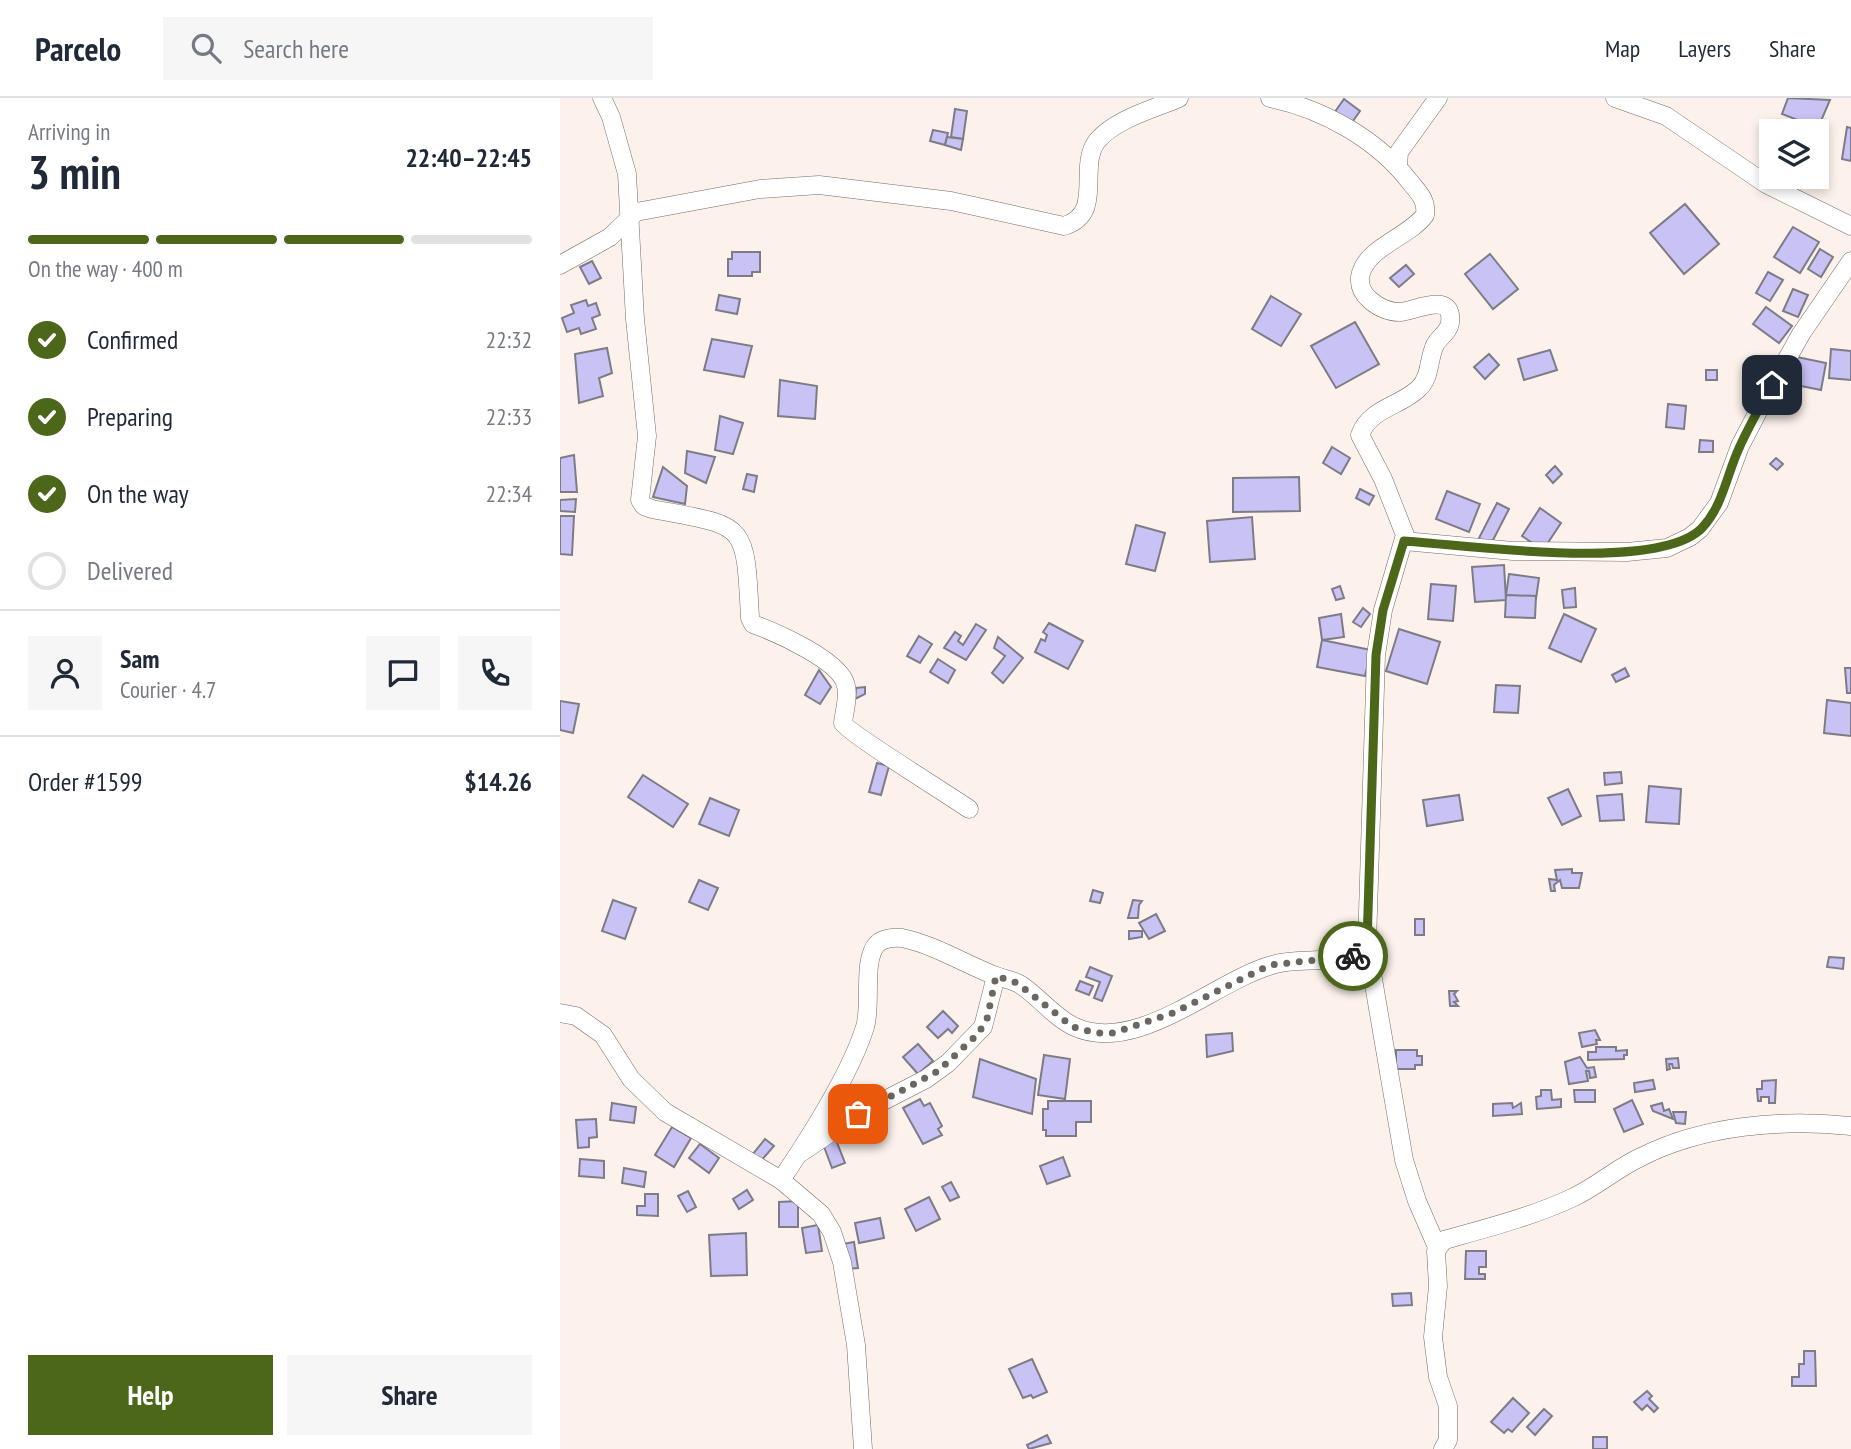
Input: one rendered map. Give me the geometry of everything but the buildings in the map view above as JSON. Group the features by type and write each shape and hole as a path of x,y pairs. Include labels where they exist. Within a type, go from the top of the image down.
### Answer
{"street":[{"path":"602,98 625,163 635,318 647,436 640,492 644,506 718,521 731,529 742,541 746,553 750,618 753,624 796,640 841,676 847,688 843,723 850,733 899,761 969,809"},
{"path":"560,265 610,237 629,216 646,209 760,189 819,185 951,201 1064,226 1074,223 1086,210 1092,152 1098,140 1113,128 1179,98"},
{"path":"1270,98 1293,103 1329,118 1374,145 1398,166 1423,199 1425,215 1369,259 1360,279 1361,290 1377,306 1388,310 1401,312 1437,303 1444,306 1451,322 1435,345 1424,382 1418,390 1374,415 1364,425 1360,435 1393,502 1405,535 1383,610 1376,655 1367,944 1404,1160 1417,1201 1437,1247 1433,1356 1448,1406 1448,1440 1443,1449"},
{"path":"1398,166 1399,152 1438,98"},
{"path":"1615,98 1666,116 1747,173 1851,226"},
{"path":"1404,541 1514,551 1628,552 1667,548 1690,537 1700,529 1719,503 1740,446 1763,402 1807,325 1851,261"},
{"path":"781,1180 799,1154 863,1034 867,1023 871,958 877,944 901,938 1017,983 1073,1027 1096,1033 1113,1033 1167,1016 1270,965 1348,958 1367,944"},
{"path":"799,1154 858,1114 926,1079 948,1063 985,1024 996,976"},
{"path":"560,1013 576,1016 603,1035 631,1079 665,1112 781,1180 821,1214 832,1232 842,1262 856,1345 863,1449"},
{"path":"1437,1247 1444,1240 1528,1216 1573,1198 1639,1157 1702,1135 1741,1128 1851,1126"}],"way so far":[{"path":"858,1114 926,1079 948,1063 978,1034 987,1019 996,976 1017,983 1073,1027 1096,1033 1113,1033 1160,1019 1270,965 1287,961 1353,956"}],"route":[{"path":"1353,956 1367,944 1376,655 1383,610 1404,541 1514,551 1628,552 1667,548 1700,529 1719,503 1740,446 1772,385"}]}
